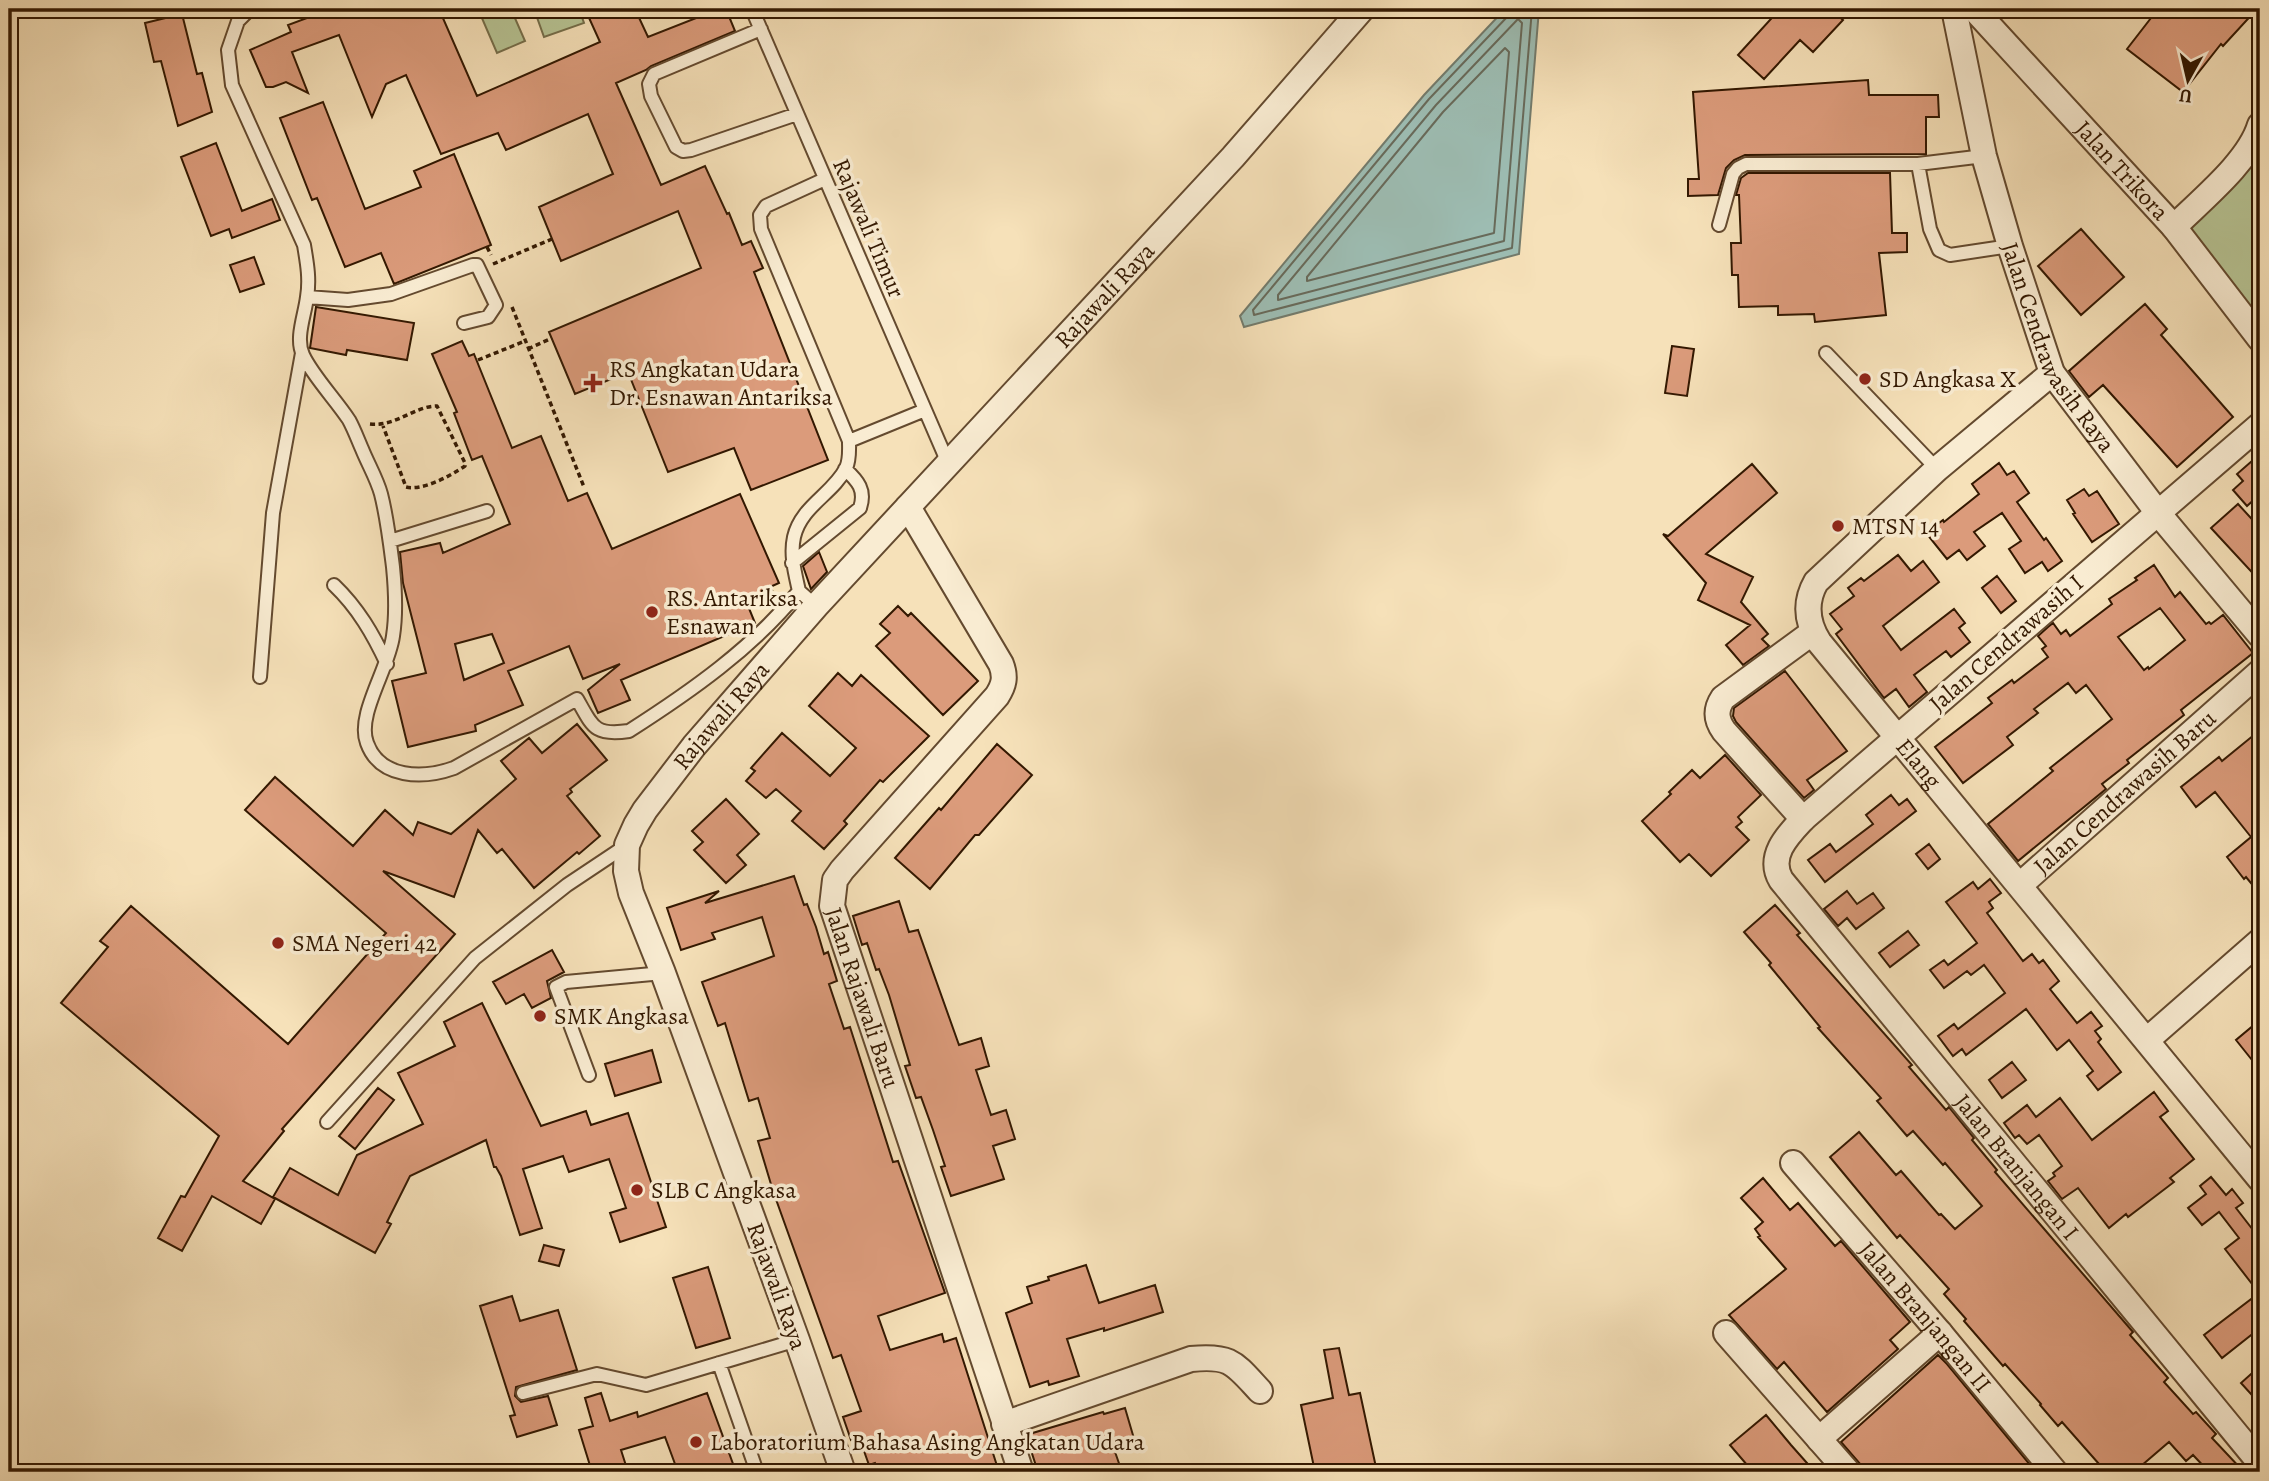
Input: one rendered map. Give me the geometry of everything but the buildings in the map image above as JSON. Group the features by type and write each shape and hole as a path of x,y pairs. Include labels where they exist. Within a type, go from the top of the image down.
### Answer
{"street":[{"name":"Rajawali Raya","path":"843,1472 628,882 627,845 645,810 808,598 908,507 1233,157 1362,9"},
{"name":"Jalan Cendrawasih Raya","path":"1954,9 1984,156 2010,246 2052,373 2158,513 2260,635"},
{"name":"Jalan Trikora","path":"1974,9 2174,227 2260,339"},
{"path":"2174,227 2247,153 2260,125"},
{"path":"1803,819 1724,731 1717,718 1723,698 1813,632 1809,622 1808,600 1815,582 1937,469 2052,373"},
{"name":"Jalan Cendrawasih I","path":"1776,867 1781,846 1803,819 2260,425"},
{"name":"Jalan Rajawali Baru","path":"908,507 1001,664 1004,671 1003,684 997,696 842,870 835,880 832,906 1021,1472"},
{"name":"Elang","path":"1813,632 2260,1179"},
{"name":"Jalan Cendrawasih Baru","path":"2020,885 2260,672"},
{"name":"Jalan Branjangan I","path":"1776,867 1781,880 2260,1463"},
{"path":"2147,1040 2260,941"},
{"name":"Jalan Branjangan II","path":"1793,1163 1940,1333 2055,1472"},
{"path":"1726,1333 1848,1472"},
{"path":"1819,1439 1940,1333"},
{"path":"1004,1424 1191,1359 1220,1358 1231,1362 1260,1391"}],"lane":[{"path":"250,9 238,21 228,50 232,85 304,245 309,272 300,334 302,354 273,513 260,677"},
{"name":"Rajawali Timur","path":"752,9 948,463"},
{"path":"761,29 654,74 649,84 651,96 676,147 683,151 797,114"},
{"path":"1719,225 1733,174 1746,164 1918,164 1984,156"},
{"path":"1918,164 1930,229 1939,250 1950,255 2010,246"},
{"path":"302,354 351,422 380,492 390,541 394,635 387,664 366,715 364,729 370,750 383,765 394,771 415,775 437,774 454,768 577,699 590,722 600,732 629,731 721,667 769,625 808,598 792,563 794,537 805,513 845,469 849,458 849,441 760,223 760,215 766,206 825,179"},
{"path":"307,298 348,300 391,293 473,265 480,268 496,305 488,317 464,323"},
{"path":"1826,353 1937,469"},
{"path":"849,441 925,410"},
{"path":"792,563 860,508 862,488 845,469"},
{"path":"390,541 486,511"},
{"path":"334,585 351,601 371,630 387,664"},
{"path":"327,1122 475,958 567,885 627,845"},
{"path":"589,1075 556,988 566,982 663,973"},
{"path":"523,1393 597,1374 646,1385 797,1340"},
{"path":"719,1363 757,1472"}],"path":[{"path":"480,268 552,239"},
{"path":"487,247 495,264"},
{"path":"510,302 584,487"},
{"path":"528,349 552,338"},
{"path":"478,360 525,341"},
{"path":"351,422 383,426 428,407 438,406 466,463 465,466 427,484 414,488 406,487 383,426"}],"green space":[{"path":"478,9 511,9 525,41 497,53"},
{"path":"534,9 579,9 584,23 544,37"},
{"path":"2260,125 2260,337 2174,227"}],"water":[{"path":"1505,9 1539,9 1519,254 1244,327 1240,316 1424,95"}],"place":[{"name":"SD Angkasa X","path":"1865,379"},
{"name":"RS Angkatan Udara Dr. Esnawan Antariksa","path":"593,383"},
{"name":"MTSN 14","path":"1838,526"},
{"name":"RS. Antariksa Esnawan","path":"652,612"},
{"name":"SMA Negeri 42","path":"278,943"},
{"name":"SMK Angkasa","path":"540,1016"},
{"name":"SLB C Angkasa","path":"637,1190"},
{"name":"Laboratorium Bahasa Asing Angkatan Udara","path":"696,1442"}]}
